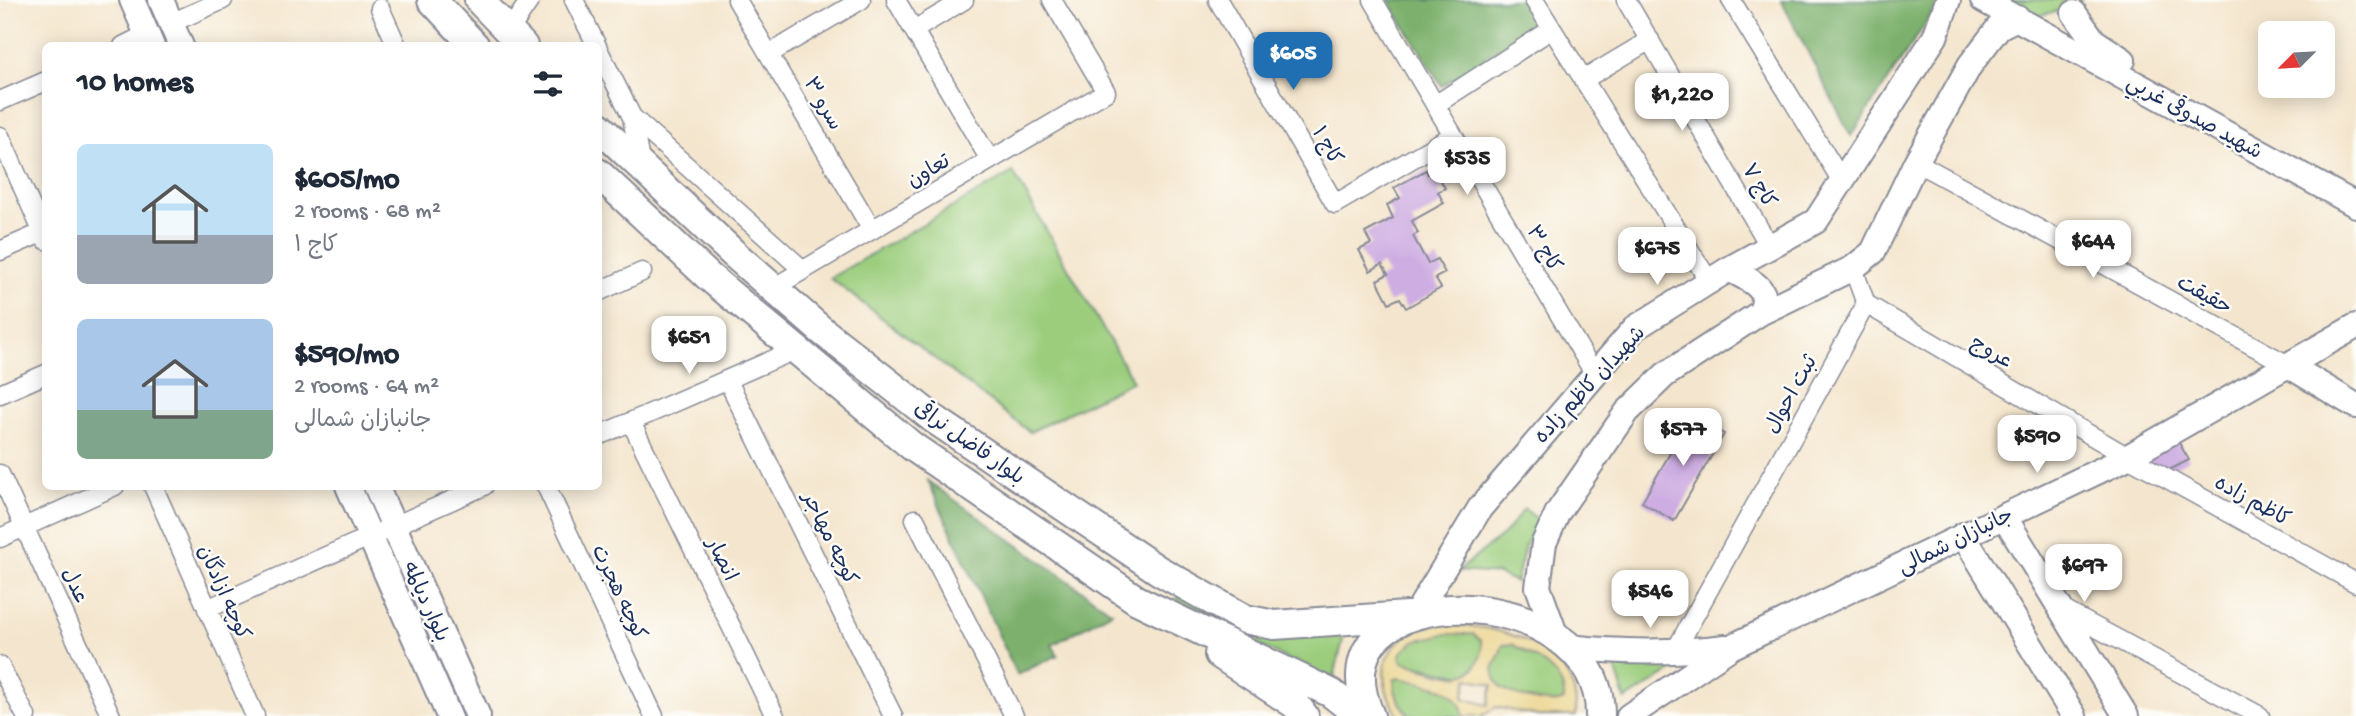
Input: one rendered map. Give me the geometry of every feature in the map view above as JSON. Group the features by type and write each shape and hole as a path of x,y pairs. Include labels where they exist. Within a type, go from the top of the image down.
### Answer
{"main road":[{"path":"432,0 471,42"},
{"path":"479,0 516,38"},
{"name":"بلوار فاضل نراقی","path":"602,130 773,288 933,419 1158,570 1245,620 1274,625 1411,615 1443,608 1480,609 1514,616 1563,643"},
{"name":"بلوار فاضل نراقی","path":"602,177 708,276 913,447 1138,600 1331,693 1360,716"},
{"path":"1138,600 1296,705 1304,716"},
{"path":"1370,716 1359,683 1365,653 1385,628 1411,615"},
{"path":"1563,643 1588,668 1600,701 1600,716"}],"street":[{"path":"132,0 150,40 176,34 223,0"},
{"path":"161,0 176,34"},
{"path":"574,0 595,42"},
{"name":"سرو ۳","path":"737,0 872,230"},
{"path":"769,54 861,0"},
{"path":"897,0 990,160"},
{"path":"914,30 964,0"},
{"name":"تعاون","path":"773,288 1106,92 1052,0"},
{"name":"کاج ۱","path":"1218,0 1335,204 1453,135"},
{"name":"کاج ۳","path":"1373,0 1594,373"},
{"path":"1534,0 1583,80 1719,275 1760,287 1765,300 1760,313"},
{"name":"کاج ۷","path":"1626,0 1770,247"},
{"path":"1731,0 1843,183"},
{"name":"شهیدان کاظم زاده","path":"1411,615 1480,508 1635,328 1719,275 1816,221 1936,37 1948,0"},
{"name":"شهید صدوقی غربي","path":"1983,0 2356,205"},
{"path":"516,38 525,1"},
{"path":"1731,647 1675,653 1620,653 1563,643 1538,587 1544,543 1558,512 1627,412 1665,375 1760,313 1853,268 1873,252 1916,162 1970,65 1999,27 2025,23 2078,6 2094,41 2124,61 2137,85"},
{"path":"380,8 395,42"},
{"path":"1435,105 1552,29"},
{"path":"1583,80 1650,40"},
{"path":"602,56 632,117 641,167"},
{"path":"0,102 42,83"},
{"path":"632,117 803,270"},
{"path":"0,136 42,230"},
{"name":"حقیقت","path":"1916,162 2288,365"},
{"path":"0,251 42,235"},
{"path":"1853,268 1866,304"},
{"path":"602,290 642,272"},
{"name":"عروج","path":"1866,304 2128,457"},
{"name":"ثبت احوال","path":"1675,653 1866,304"},
{"name":"جانبازان شمالی","path":"1629,716 1731,647 2128,457 2356,326"},
{"path":"602,434 796,350"},
{"path":"2288,365 2356,407"},
{"path":"0,394 42,376"},
{"name":"کوچه مهاجر","path":"728,381 893,716"},
{"name":"انصار","path":"631,422 775,716"},
{"name":"کاظم زاده","path":"2128,457 2356,583"},
{"name":"عدل","path":"0,474 111,716"},
{"path":"0,538 106,490"},
{"name":"کوچه ازادگان","path":"155,490 255,716"},
{"name":"بلوار دیالمه","path":"350,490 449,716"},
{"name":"بلوار دیالمه","path":"378,490 478,716"},
{"path":"207,609 475,490"},
{"name":"کوچه هجرت","path":"548,490 654,716"},
{"path":"2004,516 2126,716"},
{"path":"915,519 1014,716"},
{"path":"1963,535 2074,716"},
{"path":"2058,607 2260,716"},
{"path":"0,666 7,696 26,716"}],"green space":[{"path":"1388,0 1523,0 1538,23 1442,86"},
{"path":"1781,0 1934,0 1939,3 1851,136"},
{"path":"2010,0 2081,0 2077,6 2033,17"},
{"path":"1013,172 1133,381 1030,432 830,278"},
{"path":"928,481 1112,612 1052,645 1058,655 1017,675"},
{"path":"1524,509 1539,520 1525,546 1516,582 1498,574 1458,571 1504,534"},
{"path":"1180,594 1346,627 1333,681 1237,635 1177,599"},
{"path":"1473,634 1481,641 1482,652 1475,666 1462,676 1402,662 1400,657 1404,648 1420,637"},
{"path":"1512,644 1538,659 1554,673 1560,681 1564,700 1534,700 1501,687 1493,669 1503,645"},
{"path":"1697,655 1625,700 1613,660"},
{"path":"1400,678 1449,692 1461,706 1463,716 1410,716 1396,694 1395,679"}],"sand":[{"path":"1440,624 1486,628 1531,643 1550,655 1565,671 1574,691 1576,716 1538,716 1496,707 1482,716 1463,716 1461,706 1449,692 1400,678 1395,679 1396,694 1410,716 1399,716 1385,684 1384,669 1388,656 1396,645 1407,635","holes":["1445,634 1473,634 1481,640 1480,657 1472,670 1464,675 1454,676 1402,662 1400,654 1414,641","1512,644 1547,666 1560,681 1564,700 1534,700 1501,687 1493,669 1503,645","1468,678 1493,685 1488,705 1463,698"]}],"building":[{"path":"1426,170 1428,174 1435,170 1445,188 1438,192 1444,203 1412,221 1418,233 1413,236 1428,264 1437,259 1445,273 1435,278 1441,288 1406,308 1400,298 1389,303 1377,280 1388,274 1382,264 1370,271 1359,250 1371,244 1365,233 1393,218 1387,205 1400,198 1394,188"},
{"path":"1692,415 1724,434 1674,521 1642,502"},
{"path":"2175,436 2189,460 2161,474 2131,457"}]}
